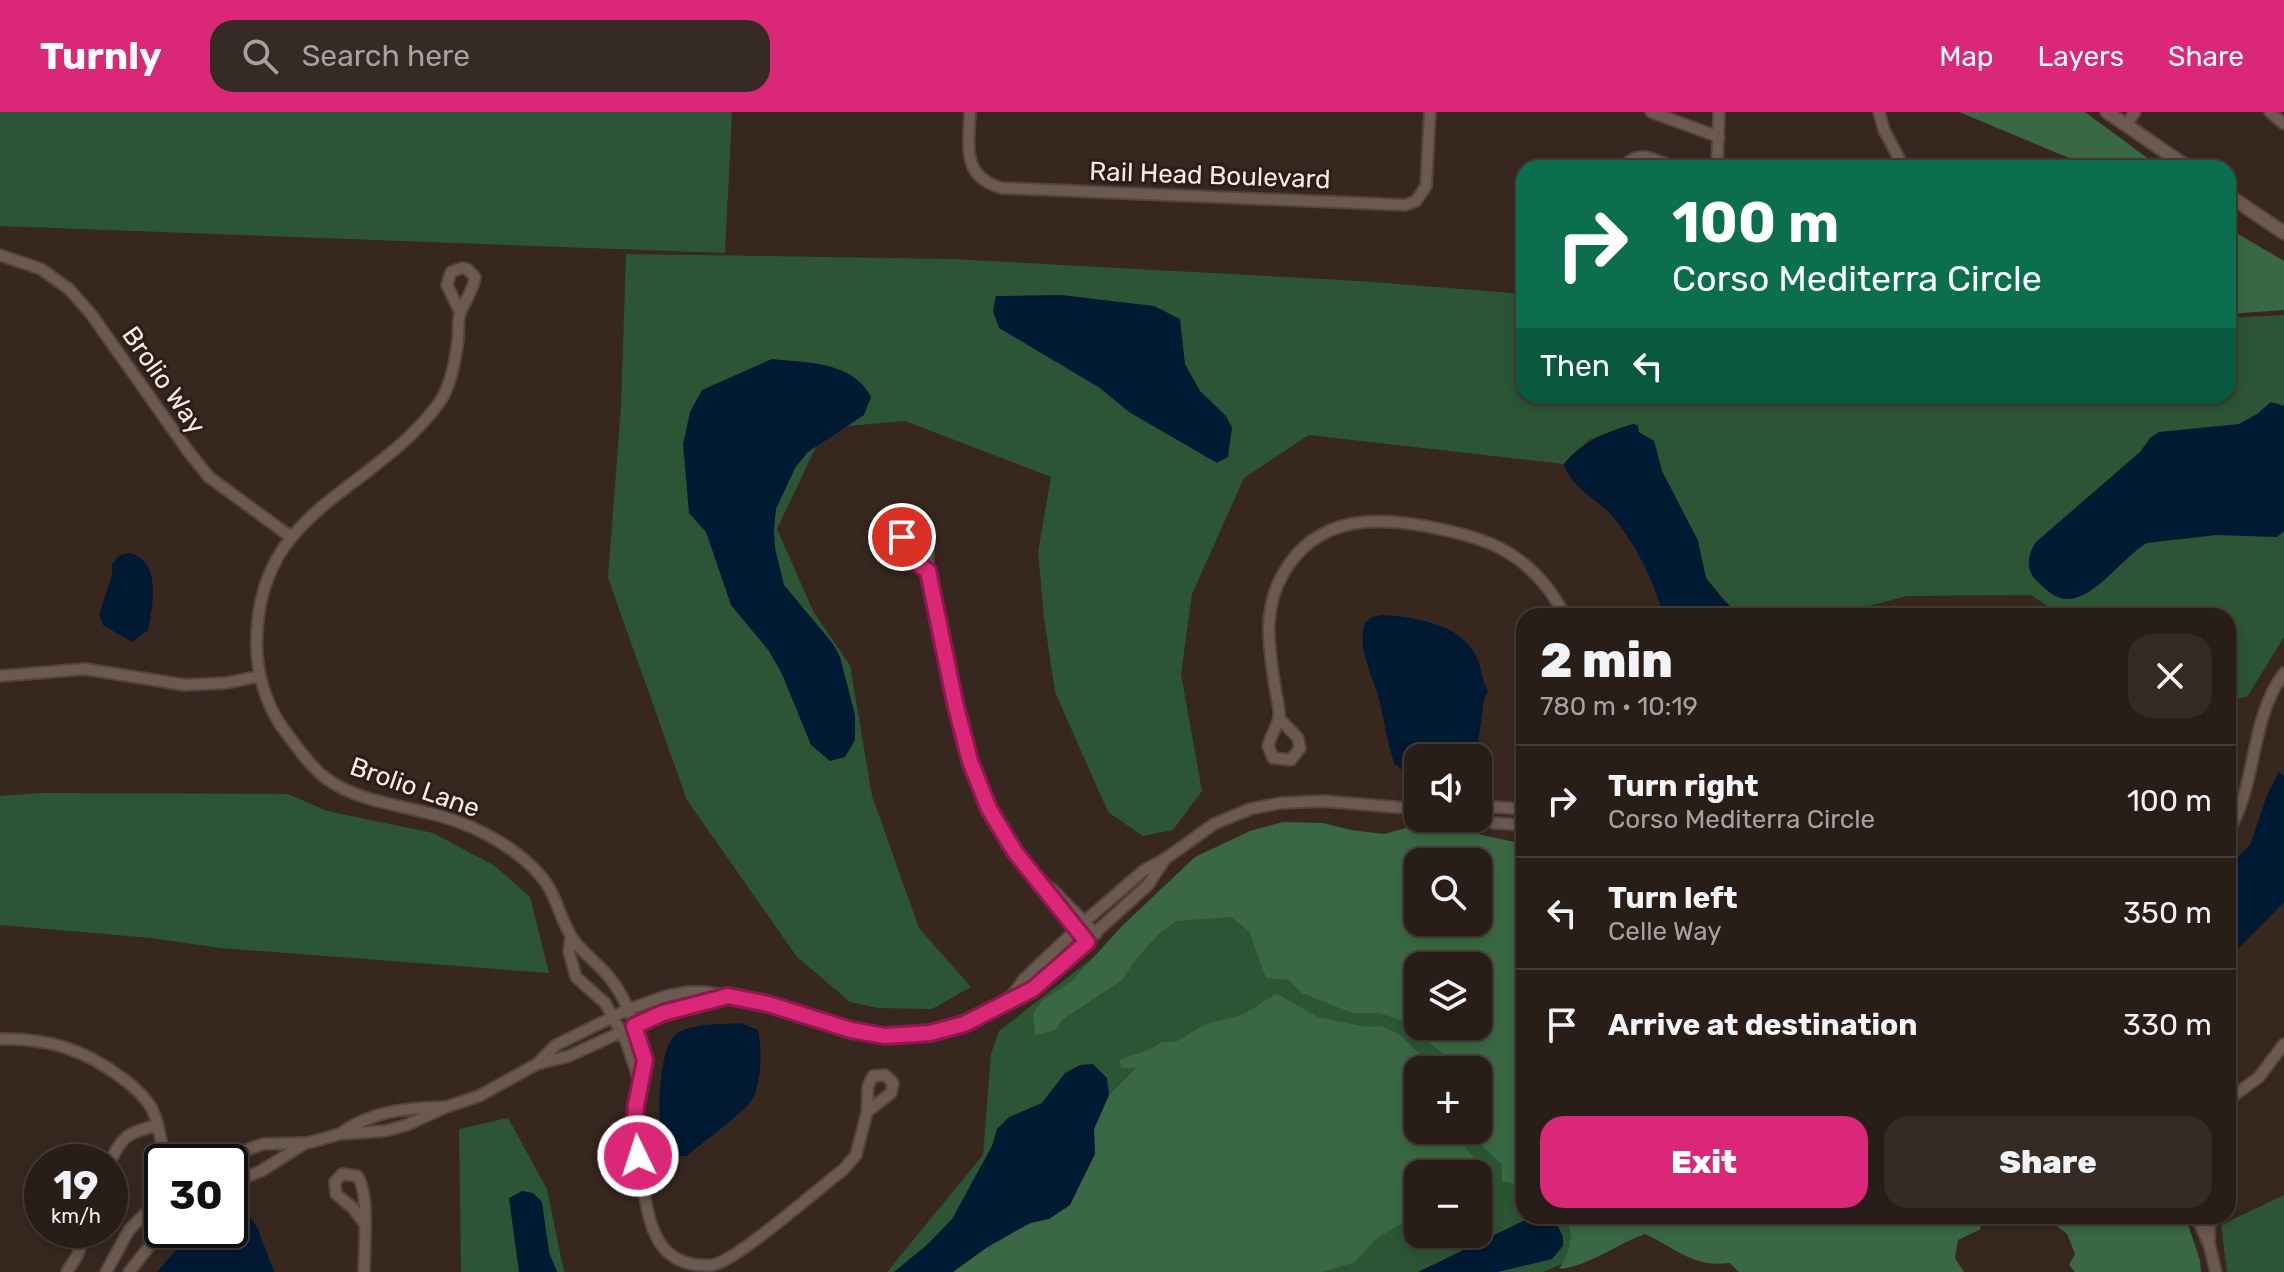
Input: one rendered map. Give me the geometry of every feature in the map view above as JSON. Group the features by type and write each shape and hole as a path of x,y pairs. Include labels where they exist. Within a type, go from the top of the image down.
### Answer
{"street":[{"name":"Rail Head Boulevard","path":"970,112 968,152 973,168 982,180 1002,188 1405,205 1422,197 1426,186 1430,112"},
{"path":"1651,112 1719,137"},
{"path":"1718,160 1719,112"},
{"path":"1879,112 1884,130 1900,160"},
{"path":"2107,112 2177,160"},
{"path":"2126,125 2135,112"},
{"path":"2270,112 2284,124"},
{"path":"1630,160 1640,156 1652,160"},
{"path":"2236,200 2284,233"},
{"name":"Brolio Way","path":"0,255 41,269 69,289 91,314 209,477 291,537"},
{"name":"Brolio Lane","path":"460,312 453,371 442,399 424,422 318,508 291,537 271,571 261,598 257,652 260,676 276,721 326,779 384,803 456,820 496,841 540,874 554,894 571,937 609,977 634,1026 645,1060 639,1080 634,1132 650,1227 661,1245 678,1258 715,1265 736,1254 843,1170 856,1155 867,1112"},
{"path":"1279,718 1268,643 1272,600 1283,573 1301,551 1322,535 1344,525 1389,520 1484,541 1507,551 1530,569 1547,587 1560,608"},
{"path":"928,571 955,703 970,761 989,809 1015,852 1041,883 1052,889 1092,938"},
{"path":"0,676 85,669 185,685 226,683 260,676"},
{"path":"2236,816 2264,711 2284,673"},
{"path":"1010,999 1024,979 1080,925 1143,871 1214,824 1250,809 1281,803 1323,801 1404,808"},
{"path":"1492,807 1516,808"},
{"path":"1492,822 1516,824"},
{"path":"537,1064 556,1045 627,1010 688,992 768,1004 851,1030 885,1036 930,1033 964,1024 1033,989 1148,885 1165,859"},
{"name":"Brolio Lane","path":"571,937 569,952 576,977 599,996 613,1017 630,1051 639,1080"},
{"path":"248,1149 263,1144 304,1144 340,1134 385,1131 407,1125 479,1096 537,1064 569,1056 672,1010 728,996"},
{"path":"0,1039 39,1039 101,1062 134,1087 151,1107 158,1125 160,1144"},
{"path":"2236,1094 2259,1077 2284,1044"},
{"path":"340,1134 357,1121 390,1112 446,1107"},
{"path":"118,1144 135,1131 158,1125"},
{"path":"248,1176 304,1144"},
{"path":"364,1223 353,1208 336,1194 335,1182 342,1174 357,1176 363,1184 364,1223 364,1272"},
{"path":"106,1272 129,1230 144,1215"},
{"path":"2200,1224 2216,1272"},
{"path":"2209,1244 2210,1224"},
{"path":"67,1272 80,1248"},
{"path":"129,1272 148,1248"}],"green space":[{"path":"0,112 732,112 725,253 0,226"},
{"path":"1959,112 2085,112 2150,160 2074,160"},
{"path":"2236,233 2284,261 2284,310 2236,313"},
{"path":"626,254 952,259 1360,281 1516,293 1516,404 2236,404 2236,318 2284,315 2284,637 2247,697 2236,699 2236,608 2051,608 2031,595 1907,596 1861,608 1731,608 1706,578 1698,541 1662,471 1654,441 1617,429 1589,440 1564,464 1309,435 1244,478 1192,594 1181,674 1202,791 1173,830 1143,836 1108,812 1055,692 1038,552 1051,477 905,421 825,428 777,529 813,611 850,665 872,796 919,928 971,987 932,1009 878,1008 850,1002 797,957 687,800 608,578 621,407"},
{"path":"39,793 288,794 327,811 433,833 495,866 530,897 549,973 221,948 151,938 0,925 0,796"},
{"path":"1283,822 1323,823 1384,834 1404,829 1404,832 1468,832 1516,842 1516,1184 1502,1181 1502,1164 1481,1144 1492,1144 1492,1056 1444,1056 1426,1040 1492,1040 1492,952 1404,952 1404,1022 1379,1013 1352,1013 1302,993 1289,980 1266,978 1249,931 1231,917 1176,921 1158,935 1121,981 1063,1019 1055,1030 1035,1036 1033,1013 1043,1000 1072,981 1122,926 1195,857 1250,831"},
{"path":"1205,860 1404,1015 1404,1040 1445,1040 1474,1055 1404,1056 1404,1144 1492,1144 1492,1081 1516,1115 1516,1224 1583,1224 1580,1256 1543,1272 887,1272 983,1155 991,1054 999,1031 1162,904"},
{"path":"1277,994 1318,1017 1366,1027 1381,1026 1399,1034 1422,1056 1404,1056 1404,1144 1463,1144 1476,1160 1404,1160 1404,1222 1377,1238 1355,1262 1323,1272 953,1272 1010,1234 1049,1218 1095,1154 1094,1129 1109,1095 1136,1068 1121,1068 1120,1060 1161,1042 1180,1040 1210,1023 1243,1014"},
{"path":"508,1118 547,1189 564,1272 461,1272 459,1129"},
{"path":"2284,1195 2284,1272 2227,1272 2221,1225 2236,1224 2236,1218"},
{"path":"1568,1224 1978,1224 1981,1229 1958,1240 1955,1258 1964,1272 1739,1272 1730,1263 1706,1263 1686,1256 1645,1234 1581,1264 1559,1269 1570,1243"},
{"path":"2054,1224 2188,1224 2201,1272 2075,1272 2069,1265 2075,1254 2067,1234"}],"water":[{"path":"1061,295 1154,306 1180,319 1185,364 1200,391 1226,416 1232,427 1228,457 1217,463 1129,412 1100,388 999,328 993,311 996,296"},
{"path":"772,359 814,363 841,370 863,385 871,397 864,415 808,452 795,468 776,509 775,548 784,585 833,644 840,657 855,715 855,740 845,757 830,761 811,745 782,674 769,651 731,605 706,532 689,513 683,444 690,412 702,390"},
{"path":"2271,402 2284,406 2284,531 2277,537 2216,535 2147,543 2100,584 2074,598 2061,598 2034,578 2029,561 2036,542 2140,452 2150,438 2159,432 2239,424"},
{"path":"1633,424 1638,425 1639,432 1654,441 1662,471 1698,541 1706,578 1733,608 1661,608 1650,577 1630,540 1613,517 1579,487 1564,464 1586,444"},
{"path":"130,553 147,565 153,586 148,630 132,642 103,625 99,615 112,575 112,564 120,555"},
{"path":"1383,615 1423,620 1448,629 1469,645 1478,660 1488,691 1478,744 1404,744 1404,769 1394,763 1363,642 1365,623 1372,617"},
{"path":"2279,772 2284,776 2284,902 2236,951 2236,859 2250,845 2267,795"},
{"path":"741,1023 758,1030 760,1065 753,1098 733,1119 687,1156 674,1156 663,1141 660,1118 660,1087 669,1044 674,1036 688,1028"},
{"path":"1093,1064 1107,1078 1109,1095 1094,1129 1095,1154 1070,1205 1049,1219 1030,1223 986,1248 953,1272 894,1272 952,1219 992,1146 997,1129 1009,1117 1042,1103 1065,1073 1080,1065"},
{"path":"522,1191 533,1193 542,1202 549,1252 557,1272 519,1272 509,1198"},
{"path":"248,1213 258,1229 274,1272 157,1272 178,1248 248,1248"},
{"path":"1517,1224 1557,1224 1563,1246 1552,1259 1498,1272 1418,1272 1467,1248 1492,1248 1492,1236"}],"route":[{"path":"638,1156 634,1132 639,1080 645,1060 634,1026 681,1007 728,996 768,1004 851,1030 885,1036 930,1033 964,1024 1033,989 1087,942 1015,852 989,809 970,761 955,703 928,571 903,553 900,546 902,537"}]}
